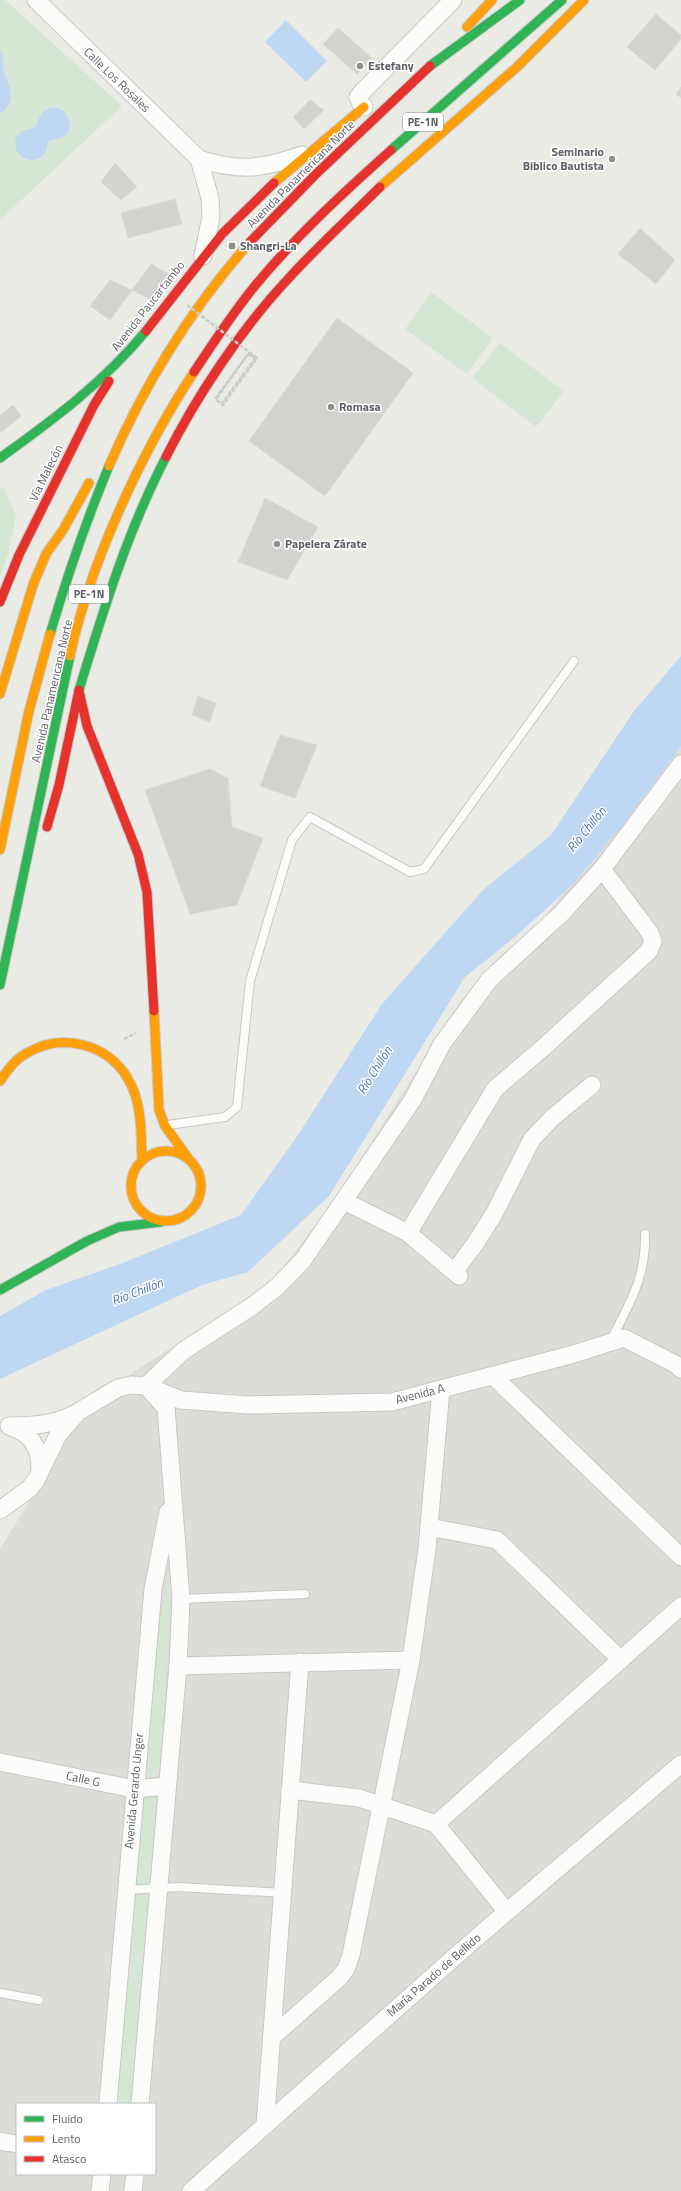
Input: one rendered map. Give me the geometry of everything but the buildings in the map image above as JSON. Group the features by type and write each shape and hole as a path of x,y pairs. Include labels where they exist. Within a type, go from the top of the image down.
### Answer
{"main road":[{"name":"Avenida Panamericana Norte","path":"436,62 492,0"},
{"name":"Avenida Panamericana Norte","path":"0,850 46,652 79,541 107,467 144,394 189,318 231,262 303,185 424,72 520,0"},
{"name":"Avenida Panamericana Norte","path":"0,985 72,647 96,569 125,500 175,401 214,341 254,287 313,222 348,188 562,0"},
{"path":"44,838 58,785 79,690 111,588 144,501 173,442 211,379 235,344 288,279 358,207 435,136 517,67 584,0"},
{"path":"388,92 424,72"},
{"name":"Calle Los Rosales","path":"303,154 367,105"},
{"name":"Avenida Paucartambo","path":"0,458 68,408 122,359 203,256 267,187 303,154"},
{"name":"Vía Malecón","path":"0,602 19,555 94,405 122,359"},
{"path":"107,448 121,423 144,394"},
{"path":"0,694 33,585 46,554 63,530 94,472"},
{"path":"0,1290 87,1241 130,1224 179,1219 188,1214 196,1206 202,1186 200,1175 165,1126 160,1110 147,892 138,854 88,726 79,690"},
{"path":"0,823 3,836"},
{"path":"9,944 35,867"},
{"path":"0,1081 9,1067 21,1056 46,1043 73,1042 106,1055 124,1072 135,1095 141,1132 142,1159"},
{"path":"124,1200 132,1176 142,1159 150,1154 165,1150 179,1152 188,1158"},
{"path":"130,1185 135,1204 141,1212 159,1220 168,1221"},
{"path":"87,1241 108,1222"}],"street":[{"name":"Calle Los Rosales","path":"36,0 199,159 223,167 247,168 273,165 303,154"},
{"path":"367,105 360,102 358,97 362,92 453,0"},
{"name":"Calle Los Rosales","path":"199,159 210,198 211,217 203,256"},
{"path":"4,1426 31,1426 53,1423 78,1412 118,1388 131,1385 146,1386 183,1351 251,1307 277,1287 303,1260 344,1201 412,1100 442,1044 490,980 562,912 602,868 681,764"},
{"path":"408,1233 495,1089 545,1046 648,951 654,942 650,933 602,868"},
{"path":"344,1201 408,1233 456,1274 494,1214 532,1139 552,1118 592,1085"},
{"name":"Avenida A","path":"146,1386 181,1400 248,1405 392,1402 493,1376 624,1338 675,1364 681,1369"},
{"path":"493,1376 681,1557"},
{"name":"Avenida Gerardo Unger","path":"140,2103 178,1666 181,1599 173,1480 166,1408 146,1386"},
{"path":"272,2037 346,1969 382,1805 411,1660 429,1526 441,1389"},
{"path":"0,1510 32,1485 58,1435 78,1412"},
{"path":"4,1426 20,1430 30,1437 36,1446 40,1458 40,1469"},
{"name":"Avenida Gerardo Unger","path":"108,2103 125,1891 153,1589 162,1550 173,1480"},
{"path":"0,1499 8,1499 19,1496"},
{"path":"429,1526 497,1540 621,1660"},
{"path":"436,1824 681,1606"},
{"path":"178,1666 411,1660"},
{"path":"266,2125 300,1662"},
{"name":"Calle G","path":"0,1762 134,1790 167,1786"},
{"name":"María Parado de Bellido","path":"191,2191 507,1912 681,1764"},
{"path":"290,1790 359,1798 436,1824 507,1912"},
{"path":"0,2141 16,2144"},
{"path":"100,2191 102,2175"},
{"path":"133,2191 134,2175"}],"lane":[{"path":"165,1126 226,1117 237,1107 250,981 292,840 310,817 410,872 424,870 574,662"},
{"path":"610,1343 635,1291 643,1270 646,1254 645,1234"},
{"path":"181,1599 305,1594"},
{"path":"125,1891 158,1888 283,1892"},
{"path":"0,1993 39,2000"}],"path":[{"path":"187,305 257,358 223,404 215,399 248,352 256,358 222,404 216,399 248,354 255,359 222,403 217,399 218,394"}],"shaded area":[{"path":"681,742 681,2191 0,2191 0,1549 81,1417 135,1371 270,1285 336,1198 461,1001 538,925"}],"green space":[{"path":"0,0 5,0 122,106 0,220"},
{"path":"431,292 493,338 467,374 405,329"},
{"path":"500,343 564,391 536,427 472,378"},
{"path":"0,488 5,490 16,516 9,552 0,577"},
{"path":"173,1552 160,1777 144,1777 155,1656"},
{"path":"142,1797 160,1798 132,2103 116,2103"}],"water":[{"path":"286,20 327,61 306,82 265,42"},
{"path":"0,49 11,97 10,103 0,114"},
{"path":"55,107 67,115 70,124 68,132 58,139 49,141 46,152 41,157 29,160 21,156 16,149 15,143 18,135 36,126 44,111"},
{"name":"Río Chillón","path":"681,656 681,746 622,826 571,886 515,937 465,977 329,1196 248,1272 202,1285 0,1379 0,1316 46,1290 120,1264 241,1215 298,1135 382,1004 483,890 551,835 634,711"}],"traffic: fast":[{"path":"430,66 520,0"},
{"path":"391,150 562,0"},
{"path":"0,458 58,415 95,384 130,350 146,331"},
{"path":"80,695 79,690 117,571 152,485 166,457"},
{"path":"50,634 77,549 109,466"},
{"path":"0,985 70,656"},
{"path":"0,1290 87,1241 119,1227 161,1222"}],"traffic: slow":[{"path":"467,27 492,0"},
{"path":"380,187 517,67 584,0"},
{"path":"274,183 364,107"},
{"path":"109,466 153,377 170,349 208,294 250,242"},
{"path":"70,656 90,584 120,509 137,472 194,372"},
{"path":"0,694 33,585 46,554 63,530 89,483"},
{"path":"0,850 29,711 50,634"},
{"path":"154,1011 159,1110 165,1126 188,1158"},
{"path":"0,1081 19,1058 41,1047 55,1043 83,1045 109,1057 128,1079 136,1097 140,1118 142,1159"},
{"path":"159,1151 173,1151 186,1156 196,1166 201,1179 201,1186 201,1193 196,1206 186,1216 173,1221 159,1221 146,1216 136,1206 131,1193 131,1179 136,1166 146,1156 159,1151"}],"traffic: jam":[{"path":"250,242 315,175 430,66"},
{"path":"194,372 254,287 320,216 391,150"},
{"path":"146,331 222,234 274,183"},
{"path":"166,457 206,387 237,341 254,319 299,267 380,187"},
{"path":"0,602 19,555 94,405 109,381"},
{"path":"47,827 59,785 79,690"},
{"path":"80,695 87,726 138,854 147,892 154,1011"}],"place":[{"name":"Estefany","path":"360,66"},
{"name":"Seminario Biblico Bautista","path":"612,159"},
{"name":"Shangri-La","path":"232,246"},
{"name":"Romasa","path":"331,407"},
{"name":"Papelera Zárate","path":"277,544"}]}
